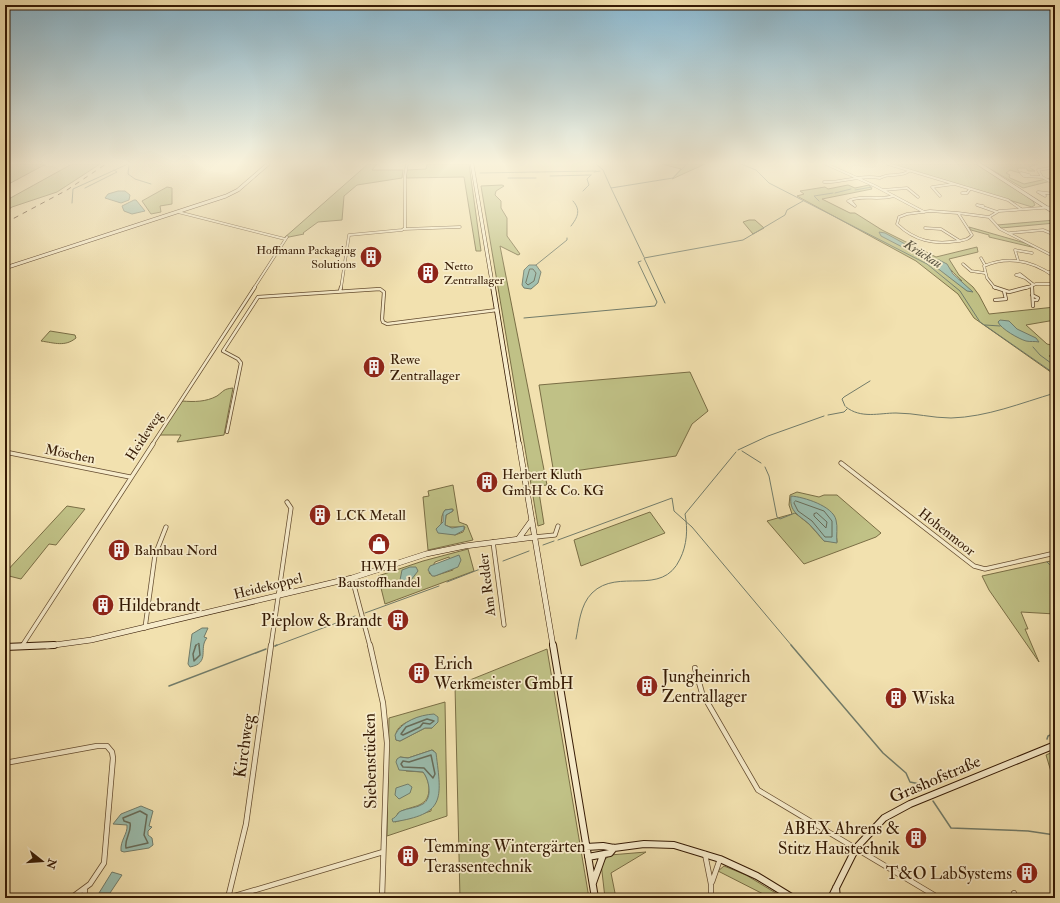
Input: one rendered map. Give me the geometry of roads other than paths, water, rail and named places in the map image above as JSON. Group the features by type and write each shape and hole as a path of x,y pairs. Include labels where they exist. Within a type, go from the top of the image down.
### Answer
{"street":[{"path":"5,268 196,206"},
{"path":"404,206 404,229"},
{"path":"479,206 595,898"},
{"path":"914,206 926,212"},
{"path":"983,206 997,212"},
{"path":"1017,206 1021,209"},
{"path":"957,212 972,235 968,239 942,245 931,244 906,231 898,224 900,217 905,214 926,212 957,212 989,217 997,212 1045,207 1055,212"},
{"path":"1031,208 1055,207 1053,209 1055,212"},
{"name":"Heideweg","path":"21,647 286,238 178,212"},
{"path":"989,217 994,225 1055,257"},
{"path":"340,291 349,235 404,229 460,227"},
{"path":"925,228 941,229 960,241"},
{"path":"1008,233 1043,230 1055,235"},
{"path":"1018,260 1015,250 1032,253"},
{"path":"981,258 985,265 985,273 989,283 1004,291 1017,291 1033,285 1055,284"},
{"path":"985,265 1006,259 1018,260 1035,264 1049,272 1055,278"},
{"path":"963,264 971,271 985,273"},
{"path":"1049,272 1055,271"},
{"path":"1025,278 1033,285"},
{"path":"1033,285 1033,306"},
{"path":"227,432 241,363 238,359 223,351 255,299 260,296 374,288 382,289 384,292 383,320 386,324 497,310"},
{"path":"995,300 1006,299 1004,291"},
{"path":"1032,295 1038,298 1038,300 1033,300"},
{"name":"Möschen","path":"5,452 130,477"},
{"name":"Hohenmoor","path":"841,463 974,566 984,569 1055,553"},
{"name":"Kirchweg","path":"228,898 246,824 291,508 287,502"},
{"path":"519,538 527,529 532,519"},
{"path":"535,537 555,535 558,526"},
{"path":"144,628 155,555 166,527"},
{"name":"Heidekoppel","path":"5,647 69,644 144,628 352,578 426,554 493,542 535,537"},
{"name":"Am Redder","path":"493,542 504,625"},
{"name":"Siebenstücken","path":"352,578 380,692 385,722 382,898"},
{"path":"695,668 702,693 748,777 758,790 939,898"},
{"name":"Grashofstraße","path":"831,898 856,848 877,824 897,810 1055,745"},
{"path":"5,763 97,746 107,746 112,752 113,758 104,863 98,875 86,890 71,898"},
{"path":"586,847 603,846 614,848 644,844 674,845 720,859 757,876 793,898"},
{"path":"588,857 610,853 614,848"},
{"path":"228,898 383,852"},
{"path":"705,854 711,884 711,898"},
{"path":"593,885 599,863 603,855"},
{"path":"711,884 720,859"},
{"path":"836,888 837,898"},
{"path":"84,898 86,890"}],"water":[{"path":"122,206 141,206 145,211 132,214 124,211"},
{"path":"879,232 885,233 918,251 908,250 881,236"},
{"path":"939,260 947,264 953,274 973,292 967,291 932,264 932,261"},
{"path":"529,265 536,265 541,272 538,283 531,289 524,288 522,285 524,270"},
{"path":"1000,320 1009,321 1017,329 1036,338 1039,342 1026,341 1006,331 998,322"},
{"path":"791,496 810,500 830,510 836,520 837,543 824,541 809,524 793,510"},
{"path":"452,509 453,511 446,515 445,525 452,528 464,526 464,530 455,535 438,533 436,529 443,522 443,513 445,510"},
{"path":"459,555 461,560 458,567 435,576 432,576 428,570 430,566"},
{"path":"410,567 416,567 418,571 411,580 402,584 400,580 402,570"},
{"path":"202,628 208,628 204,637 207,638 202,659 196,665 190,667 188,664 192,634"},
{"path":"434,714 438,717 438,722 432,728 425,728 400,741 396,740 395,735 406,722 417,717"},
{"path":"432,750 436,753 439,782 439,793 436,802 431,809 422,814 410,819 393,822 392,819 401,811 423,804 429,793 427,779 423,772 399,770 396,762 397,759 400,757 408,758"},
{"path":"408,784 412,787 410,793 399,799 395,795 396,788"},
{"path":"141,806 153,811 149,826 152,827 148,831 148,835 152,838 153,845 149,848 124,852 121,851 127,825 113,824 121,814"},
{"path":"112,872 122,875 110,893 99,893"}],"waterway":[{"path":"571,226 578,214 576,206"},
{"path":"620,206 644,257"},
{"path":"665,303 644,258 743,240 785,215 787,210 794,206"},
{"name":"Krückau","path":"814,206 927,264 960,291 980,322 1055,374"},
{"path":"536,265 567,240 567,238"},
{"path":"524,318 655,306 657,302 638,262 641,261"},
{"path":"985,325 1000,326"},
{"path":"1033,347 1040,355 1055,366"},
{"path":"845,406 842,399 870,381"},
{"path":"846,407 852,411 864,414 903,413 951,418 991,412 1055,393"},
{"path":"828,415 844,412 847,409"},
{"path":"738,450 768,436 824,416"},
{"path":"742,451 761,463"},
{"path":"686,521 685,514 736,452"},
{"path":"765,467 769,476 777,517 780,519 795,513"},
{"path":"558,540 672,498 674,511 686,521"},
{"path":"576,639 582,609 592,593 603,586 614,582 651,580 662,577 672,571 682,554 687,531 686,521"},
{"path":"686,521 792,646"},
{"path":"543,545 554,541"},
{"path":"503,561 529,551"},
{"path":"1047,562 1055,570"},
{"path":"447,582 488,566"},
{"path":"365,613 439,586"},
{"path":"277,645 275,646 355,616"},
{"path":"791,645 883,753 906,773 910,782 920,784 927,789"},
{"path":"169,686 266,649"},
{"path":"1047,739 1048,736 1055,733"},
{"path":"1053,755 1055,760"},
{"path":"933,801 951,828 1028,831 1055,835"}],"railway":[{"path":"5,223 37,206"}],"place":[{"name":"Hoffmann Packaging Solutions","path":"371,257"},
{"name":"Netto Zentrallager","path":"428,273"},
{"name":"Rewe Zentrallager","path":"374,367"},
{"name":"Herbert Kluth GmbH & Co. KG","path":"487,482"},
{"name":"LCK Metall","path":"320,515"},
{"name":"HWH Baustoffhandel","path":"379,544"},
{"name":"Bahnbau Nord","path":"119,550"},
{"name":"Hildebrandt","path":"103,605"},
{"name":"Pieplow & Brandt","path":"398,620"},
{"name":"Erich Werkmeister GmbH","path":"419,673"},
{"name":"Jungheinrich Zentrallager","path":"647,686"},
{"name":"Wiska","path":"896,698"},
{"name":"ABEX Ahrens & Stitz Haustechnik","path":"916,838"},
{"name":"Temming Wintergärten Terassentechnik","path":"408,856"},
{"name":"T&O LabSystems","path":"1027,873"}]}
